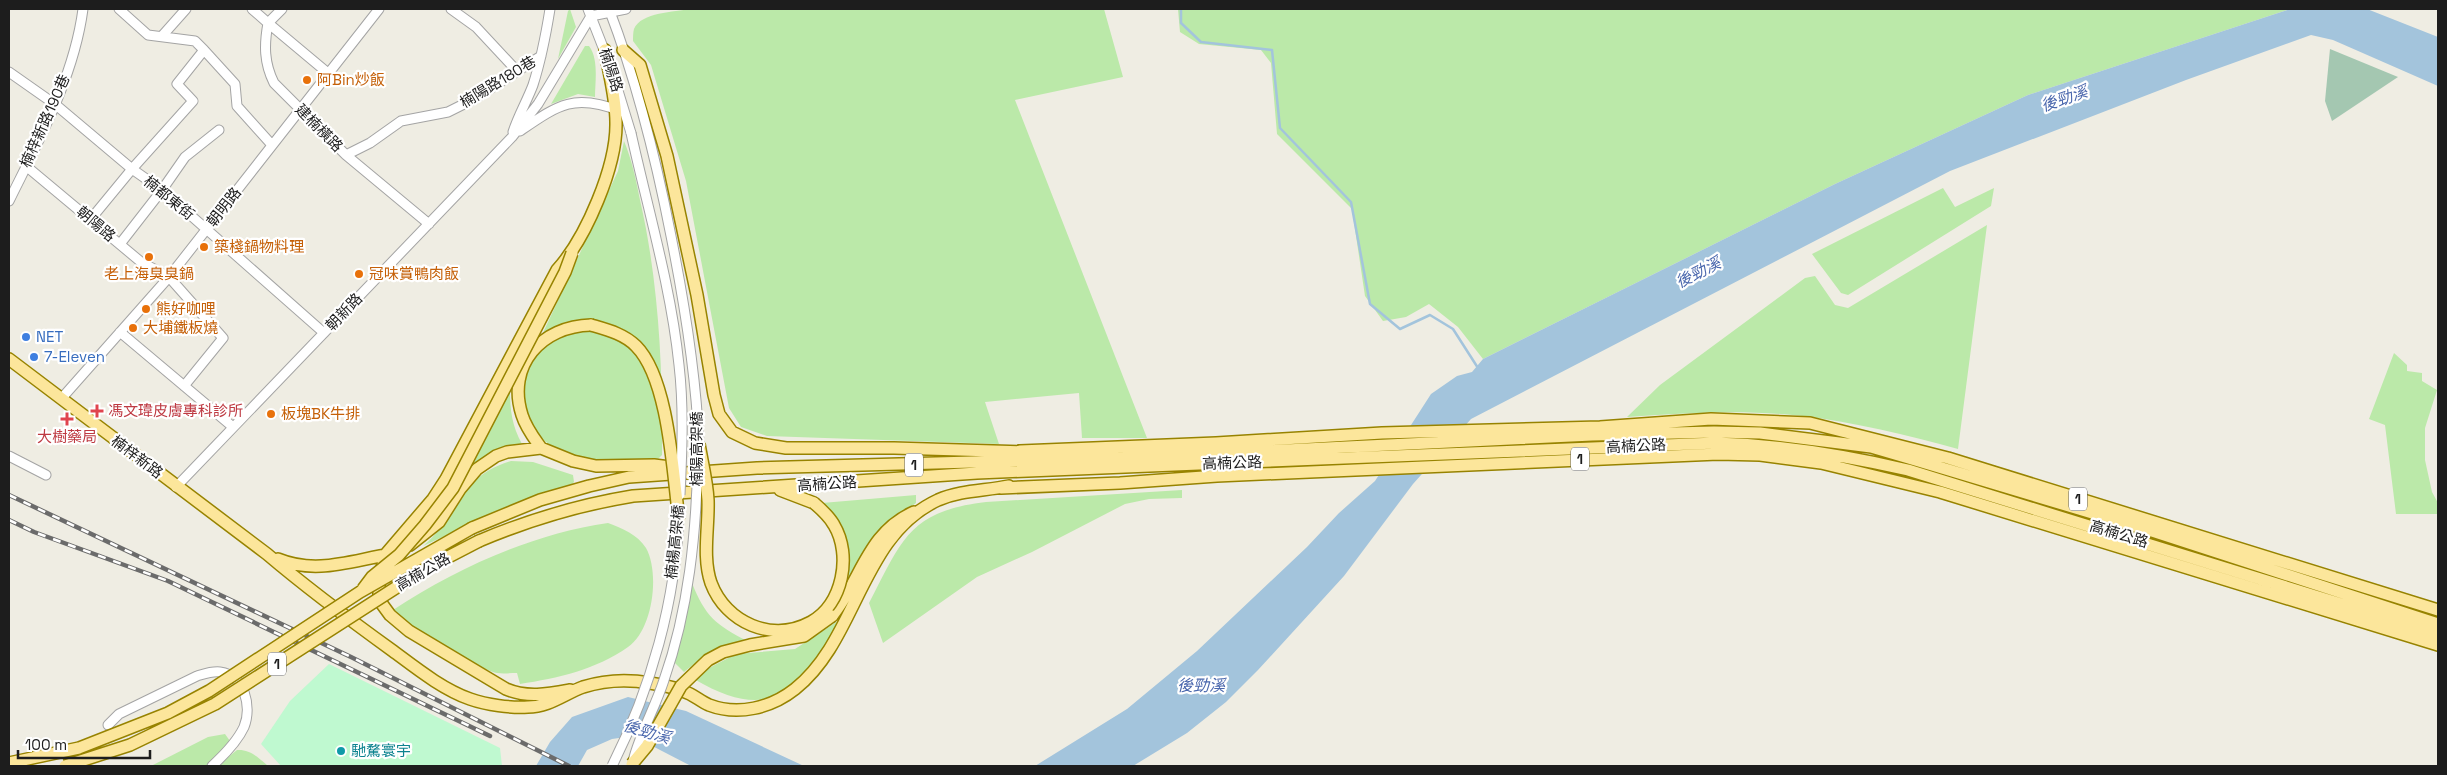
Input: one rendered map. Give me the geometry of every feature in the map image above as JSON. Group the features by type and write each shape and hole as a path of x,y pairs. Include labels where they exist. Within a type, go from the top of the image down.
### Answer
{"main road":[{"path":"360,592 372,577 399,555 426,525 453,488 565,272 603,187 610,164 620,112 605,50"},
{"path":"623,50 640,65 667,156 695,286 714,395 719,414 732,432 755,443 786,448 894,448 1019,456 1082,454"},
{"path":"572,254 557,270 446,479 385,555 379,584 380,600 390,616 409,631 511,691 539,695 621,680 653,683 690,694 709,704 738,710 758,708 780,700 796,689 817,667 835,639 882,551 903,527 926,506"},
{"path":"541,448 526,425 521,413 519,382 522,368 536,346 571,327 592,325 626,338 637,347 653,373 659,389 679,520"},
{"name":"楠梓新路","path":"9,358 176,487 267,554"},
{"name":"高楠公路","path":"1082,454 1382,433 1600,427 1711,420 1810,423 1948,458 2438,610"},
{"name":"高楠公路","path":"360,592 472,528 540,500 588,486 629,477 708,471 1019,456 1714,432 1790,436 1871,447 2149,530 2438,624"},
{"name":"高楠公路","path":"65,766 130,745 215,704 425,569 479,541 519,524 584,504 633,496 1001,472 1716,442 1758,444 1838,454 1950,483 2438,634"},
{"path":"699,444 708,499 707,550 712,583 718,597 732,614 750,625 770,630 792,629 811,622 828,607 842,576 842,549 834,523 814,503 771,487"},
{"path":"267,554 295,565 320,567 334,566 402,551 433,528 469,478 487,462 508,452 541,448 573,461 596,466 654,465 708,471"},
{"name":"高楠公路","path":"1002,488 1083,485 1217,476 1718,454 1770,456 1821,463 1940,492 2438,645"},
{"path":"632,765 647,746 681,686 708,660 722,652 750,644 804,636 832,616 881,535 899,519 961,492 1002,488 1083,470"},
{"path":"1001,472 1083,485"},
{"path":"267,554 300,582 421,672 470,699 507,706 538,707 582,688"},
{"name":"1","path":"9,763 80,748 168,713 209,691 360,592"}],"street":[{"name":"楠梓新路190巷","path":"9,201 56,105 73,54 83,9"},
{"path":"119,9 148,35 194,41 235,84 237,106 272,145"},
{"path":"252,9 330,74"},
{"path":"268,23 282,9"},
{"name":"朝明路","path":"61,399 169,278 379,9"},
{"path":"451,9 476,27 518,71"},
{"name":"朝新路","path":"512,137 532,86 541,56 550,9"},
{"path":"590,13 626,9"},
{"name":"楠陽路","path":"610,10 646,126"},
{"path":"162,36 179,11"},
{"name":"朝新路","path":"176,487 512,137 538,104 590,13"},
{"name":"楠陽路","path":"590,13 605,50"},
{"name":"建楠橫路","path":"268,23 264,43 268,70 274,83 346,155 429,224"},
{"path":"90,220 132,169 193,101 177,84 204,50"},
{"name":"楠陽路180巷","path":"346,155 370,143 395,124 448,112 474,99 541,56"},
{"name":"楠都東街","path":"9,72 56,105 132,169 162,190 324,333"},
{"name":"朝新路","path":"512,137 566,103 585,102 620,112"},
{"name":"楠楊高架橋","path":"612,766 622,746 655,658 667,609 679,520 682,435 679,366 666,287 631,133 620,112"},
{"name":"楠陽高架橋","path":"632,765 638,743 664,680 689,582 697,503 699,444 694,366 686,310 658,170 646,126"},
{"path":"120,244 185,157 219,130"},
{"name":"朝陽路","path":"26,166 140,262 169,278 222,338 184,386"},
{"path":"120,332 233,427"},
{"path":"9,456 46,475"},
{"path":"108,725 119,714 197,676 218,671 232,676 242,687 247,711 245,725 239,737 212,766"}],"green space":[{"path":"570,9 576,27 558,59 568,11"},
{"path":"690,9 1104,9 1123,77 1015,100 1147,438 1082,438 1079,393 985,402 999,444 767,436 741,427 729,408 686,181 651,65 633,41 634,29 644,19 659,14"},
{"path":"1178,9 2290,9 2028,95 1835,184 1483,359 1458,327 1429,304 1406,317 1383,321 1365,296 1352,209 1277,134 1271,63 1261,50 1199,44 1180,32"},
{"path":"585,46 589,46 594,57 596,71 595,97 578,94 551,104"},
{"path":"2330,49 2398,77 2332,121 2325,101"},
{"path":"624,141 632,163 652,263 656,295 662,391 662,455 658,459 640,461 600,461 580,458 562,452 547,443 535,429 527,411 524,387 529,363 618,171"},
{"path":"1943,188 1955,207 1994,188 1991,206 1848,295 1841,293 1812,254"},
{"path":"1987,225 1958,449 1880,430 1802,416 1736,412 1627,417 1660,385 1805,278 1815,276 1835,305 1848,308"},
{"path":"2394,353 2407,365 2407,371 2422,373 2422,381 2437,390 2425,428 2425,460 2432,492 2438,503 2438,514 2396,514 2385,425 2369,419"},
{"path":"510,390 512,418 522,444 503,449 453,492"},
{"path":"511,461 533,462 573,475 574,482 570,487 486,517 423,546 445,522 469,487 493,468"},
{"path":"1182,490 1182,498 1149,499 1125,504 1032,552 977,577 883,643 869,603 900,546 911,532 924,521 960,506 986,502"},
{"path":"916,495 916,503 878,531 838,600 846,568 822,503"},
{"path":"608,523 624,530 643,543 650,559 653,572 653,586 648,615 637,639 628,647 603,662 562,676 520,684 517,673 497,673 487,670 427,636 393,610 443,580 523,544 551,535"},
{"path":"692,583 707,612 727,630 747,641 729,644 705,656 684,672 674,662"},
{"path":"841,619 813,664 798,681 783,692 766,699 746,699 722,693 694,679 711,667 736,654 795,649"},
{"path":"329,664 500,748 502,766 281,766 261,744 290,701"},
{"path":"225,734 230,741 208,766 151,766 208,737"},
{"path":"237,750 242,750 258,757 268,766 217,766"}],"water":[{"name":"後勁溪","path":"2290,9 2367,9 2438,37 2438,86 2333,40 2311,35 2186,80 1950,171 1471,419 1413,484 1344,576 1226,702 1187,733 1133,766 1035,766 1127,709 1197,651 1307,547 1339,513 1375,481 1431,394 1457,376 1472,372 1483,359 1835,184 2028,95"},
{"name":"後勁溪","path":"628,697 686,711 804,766 691,766 633,736 612,739 587,750 578,766 536,766 550,742 572,717"}],"waterway":[{"path":"1181,9 1181,23 1201,42 1272,50 1280,128 1351,202 1370,304 1400,329 1430,315 1453,329 1478,368"}],"railway":[{"path":"9,495 351,657 569,766"},
{"path":"9,520 34,532 168,581 490,736"}],"place":[{"name":"阿Bin炒飯","path":"307,80"},
{"name":"築棧鍋物料理","path":"204,247"},
{"name":"老上海臭臭鍋","path":"149,257"},
{"name":"冠味賞鴨肉飯","path":"359,274"},
{"name":"熊好咖哩","path":"146,309"},
{"name":"大埔鐵板燒","path":"133,328"},
{"name":"NET","path":"26,337"},
{"name":"7-Eleven","path":"34,357"},
{"name":"馮文瑋皮膚專科診所","path":"97,411"},
{"name":"板塊BK牛排","path":"271,414"},
{"name":"大樹藥局","path":"67,419"},
{"name":"馳騖寰宇","path":"341,751"}]}
